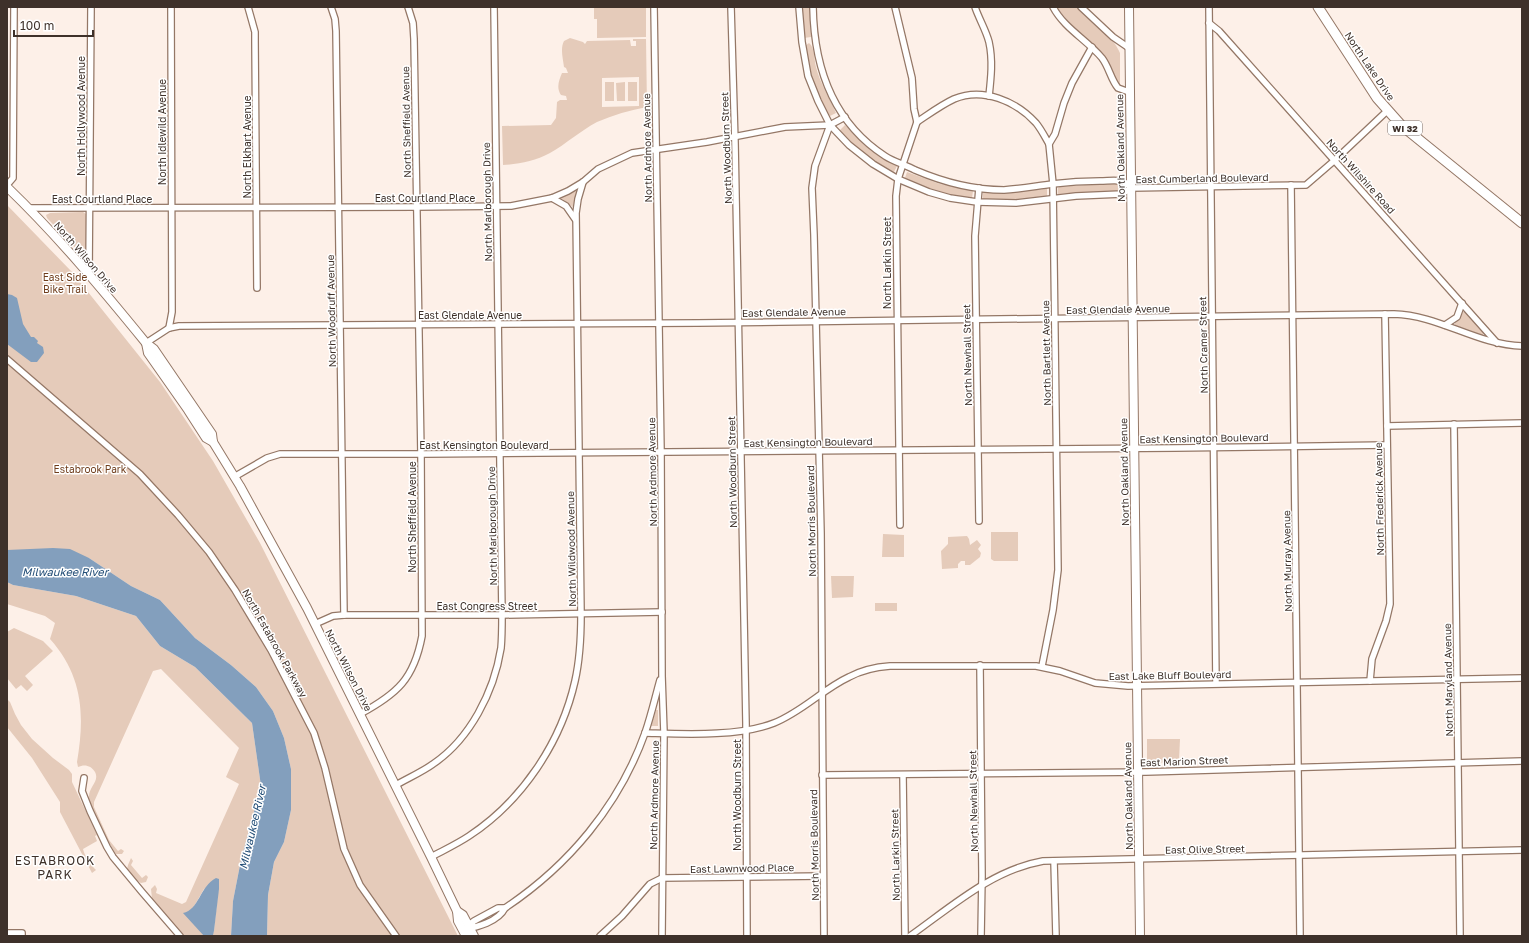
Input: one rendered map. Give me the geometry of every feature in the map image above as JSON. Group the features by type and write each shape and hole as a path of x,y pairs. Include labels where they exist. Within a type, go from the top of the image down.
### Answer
{"main road":[{"name":"North Oakland Avenue","path":"1129,7 1140,936"},
{"name":"North Lake Drive","path":"1318,7 1387,111 1401,125 1522,223"},
{"name":"North Wilson Drive","path":"7,186 89,274 146,343 154,349 212,434 213,442 234,476 315,624 396,785 457,911 458,918 468,931"}],"street":[{"path":"7,186 13,178 14,7"},
{"name":"North Hollywood Avenue","path":"89,274 91,7"},
{"name":"North Idlewild Avenue","path":"169,328 172,312 171,7"},
{"name":"North Elkhart Avenue","path":"248,7 255,32 257,288"},
{"name":"North Woodruff Avenue","path":"332,7 336,31 344,615"},
{"name":"North Sheffield Avenue","path":"360,714 382,702 404,681 413,666 419,651 422,636 421,454 414,39 413,23 408,7"},
{"name":"North Marlborough Drive","path":"396,785 433,765 456,744 476,715 487,695 498,662 502,638 494,7"},
{"name":"North Ardmore Avenue","path":"654,7 661,452 662,676 664,733 662,936"},
{"name":"North Woodburn Street","path":"731,7 739,322 746,730 747,936"},
{"name":"East Cumberland Boulevard","path":"799,7 802,42 808,76 830,125 849,145 873,164 898,179 929,192 950,198 977,202 1004,203 1093,194 1122,194 1131,188 1306,185 1387,111"},
{"path":"813,7 816,41 822,71 830,95 858,134 886,157 931,177 979,188 1004,190 1092,181 1122,181 1131,188"},
{"name":"North Larkin Street","path":"895,7 912,78 914,109 917,122 898,179 896,196 900,525"},
{"path":"975,7 989,40 992,67 989,96"},
{"path":"1053,7 1061,19 1092,47 1103,60 1115,85 1118,88 1129,92"},
{"path":"1081,7 1113,37 1129,48"},
{"name":"North Cramer Street","path":"1209,7 1216,683"},
{"name":"North Wilshire Road","path":"1209,23 1219,31 1498,343"},
{"path":"917,122 956,99 976,94 989,96 1003,100 1019,109 1035,123 1049,144 1055,134 1064,103 1072,83 1092,47"},
{"path":"830,125 845,117"},
{"name":"East Courtland Place","path":"29,208 416,207 496,206 533,203 552,198 568,191 584,182 598,169 612,161 632,153 656,148 735,137 785,127 830,125"},
{"name":"North Morris Boulevard","path":"824,936 821,533 812,188 815,166 830,125"},
{"name":"North Bartlett Avenue","path":"1042,666 1053,610 1058,570 1053,184 1049,144"},
{"name":"North Wildwood Avenue","path":"431,857 469,836 494,816 522,788 544,758 560,725 572,691 579,658 581,614 576,220 578,199 584,182"},
{"name":"North Murray Avenue","path":"1291,185 1300,936"},
{"name":"North Newhall Street","path":"979,188 975,236 979,521"},
{"path":"552,198 566,206 576,220"},
{"path":"1445,325 1457,317 1462,302"},
{"name":"North Frederick Avenue","path":"1370,680 1372,659 1386,621 1390,604 1385,314"},
{"name":"East Glendale Avenue","path":"146,343 169,328 179,326 897,321 1406,314 1418,316 1472,336 1498,343 1522,346"},
{"name":"North Estabrook Parkway","path":"7,360 140,474 178,515 209,552 235,590 271,650 314,733 325,768 344,849 348,860 360,885 396,936"},
{"path":"1387,426 1522,423"},
{"name":"North Maryland Avenue","path":"1454,424 1460,936"},
{"name":"East Kensington Boulevard","path":"234,476 272,456 280,454 500,454 1214,448 1387,445"},
{"name":"East Congress Street","path":"315,624 333,616 344,615 502,615 662,612"},
{"name":"North Newhall Street","path":"980,665 982,773 981,936"},
{"name":"East Lake Bluff Boulevard","path":"645,733 732,732 774,723 797,712 848,677 867,669 890,666 1042,666 1095,683 1137,686 1216,683 1522,678"},
{"path":"468,931 501,915 505,908 526,894 545,878 582,842 617,792 645,733 662,676"},
{"name":"East Marion Street","path":"822,775 1138,772 1522,761"},
{"name":"North Larkin Street","path":"903,775 905,936"},
{"path":"84,778 82,791 107,847 137,886 180,936"},
{"name":"East Olive Street","path":"910,936 982,884 1007,871 1028,864 1054,861 1522,850"},
{"path":"1054,861 1056,936"},
{"name":"East Lawnwood Place","path":"662,878 823,876"},
{"path":"600,936 622,916 650,884 662,878"},
{"path":"7,933 22,935"}],"green space":[{"path":"594,7 646,7 646,37 597,38 597,19 594,19"},
{"path":"802,7 810,7 811,37 804,38"},
{"path":"1057,7 1077,7 1101,28 1117,46 1120,53 1120,85 1118,84 1110,66 1101,53 1066,19"},
{"path":"570,38 585,44 587,41 630,40 631,46 636,46 636,41 633,41 633,39 646,39 647,107 622,113 597,122 550,153 539,158 521,163 503,165 502,126 551,125 556,118 557,102 560,100 567,100 566,96 561,95 558,87 562,73 568,73 564,67 562,47 564,41","holes":["639,77 639,106 602,107 602,78"]},
{"path":"809,43 813,51 820,79 836,113 830,116 820,100 808,65 805,46"},
{"path":"605,82 614,82 614,101 605,101"},
{"path":"625,82 625,101 617,101 616,83"},
{"path":"628,82 637,82 637,101 628,101"},
{"path":"845,125 867,145 897,166 894,172 872,160 850,142 840,130"},
{"path":"907,172 940,184 972,190 972,198 964,198 929,189 905,178"},
{"path":"1120,184 1120,191 1058,194 1059,187"},
{"path":"577,189 573,207 561,197"},
{"path":"1047,189 1047,196 1011,200 983,199 983,192"},
{"name":"Estabrook Park","path":"7,205 72,272 160,382 213,461 260,543 458,936 267,936 268,895 274,862 284,842 291,810 291,769 284,738 273,711 256,687 231,665 195,638 160,600 131,586 89,558 7,550"},
{"path":"83,212 86,214 86,252 82,255 47,218 46,215 50,213"},
{"path":"1463,312 1465,312 1484,332 1483,335 1455,326 1455,323"},
{"path":"991,532 1018,532 1018,561 994,561 991,559"},
{"path":"883,534 904,535 904,557 882,557"},
{"path":"967,536 970,545 977,540 981,545 978,549 981,553 980,557 970,565 965,565 965,561 961,561 958,564 958,568 942,569 941,551 948,544 948,537"},
{"path":"831,576 854,576 853,597 832,598"},
{"path":"7,582 13,585 76,596 136,616 160,646 195,667 252,723 261,786 241,860 233,901 231,936 212,936 214,931 219,883 204,889 193,908 188,912 204,936 184,936 152,899 151,889 155,885 157,889 156,893 182,904 186,902 239,784 226,777 239,748 161,669 153,671 94,802 94,807 109,840 118,851 121,849 124,851 122,854 116,854 100,826 90,803 89,794 96,779 95,772 92,768 87,766 78,767 77,762 81,728 79,697 69,667 61,653 50,639 55,623 45,616 7,604"},
{"path":"875,603 897,603 897,611 875,611"},
{"path":"14,628 43,641 53,651 25,676 33,685 27,691 21,685 16,689 7,678 7,632"},
{"path":"7,699 10,702 21,725 32,739 72,774 72,782 97,835 95,836 97,841 83,849 88,860 96,870 92,873 60,812 60,802 32,758 7,727"},
{"path":"656,710 658,710 658,726 651,726"},
{"path":"1147,739 1180,739 1179,761 1147,763"},
{"path":"131,858 133,861 131,865 142,878 146,875 148,877 146,882 141,883 136,880 127,869"}],"water":[{"path":"7,294 17,298 23,324 31,337 34,337 38,341 37,343 43,347 44,353 37,362 31,362 7,344"},
{"name":"Milwaukee River","path":"53,548 70,549 89,558 131,586 160,600 195,638 231,665 256,687 273,711 284,738 291,769 291,810 284,842 274,862 268,895 267,936 231,936 233,901 241,860 261,786 252,723 195,667 160,646 136,616 76,596 13,585 7,582 7,550"},
{"path":"216,878 219,879 219,889 214,931 213,935 204,936 183,913 193,907 206,886"}],"district":[{"name":"ESTABROOK PARK","path":"55,867"}],"park label":[{"name":"East Side Bike Trail","path":"65,282"}]}
